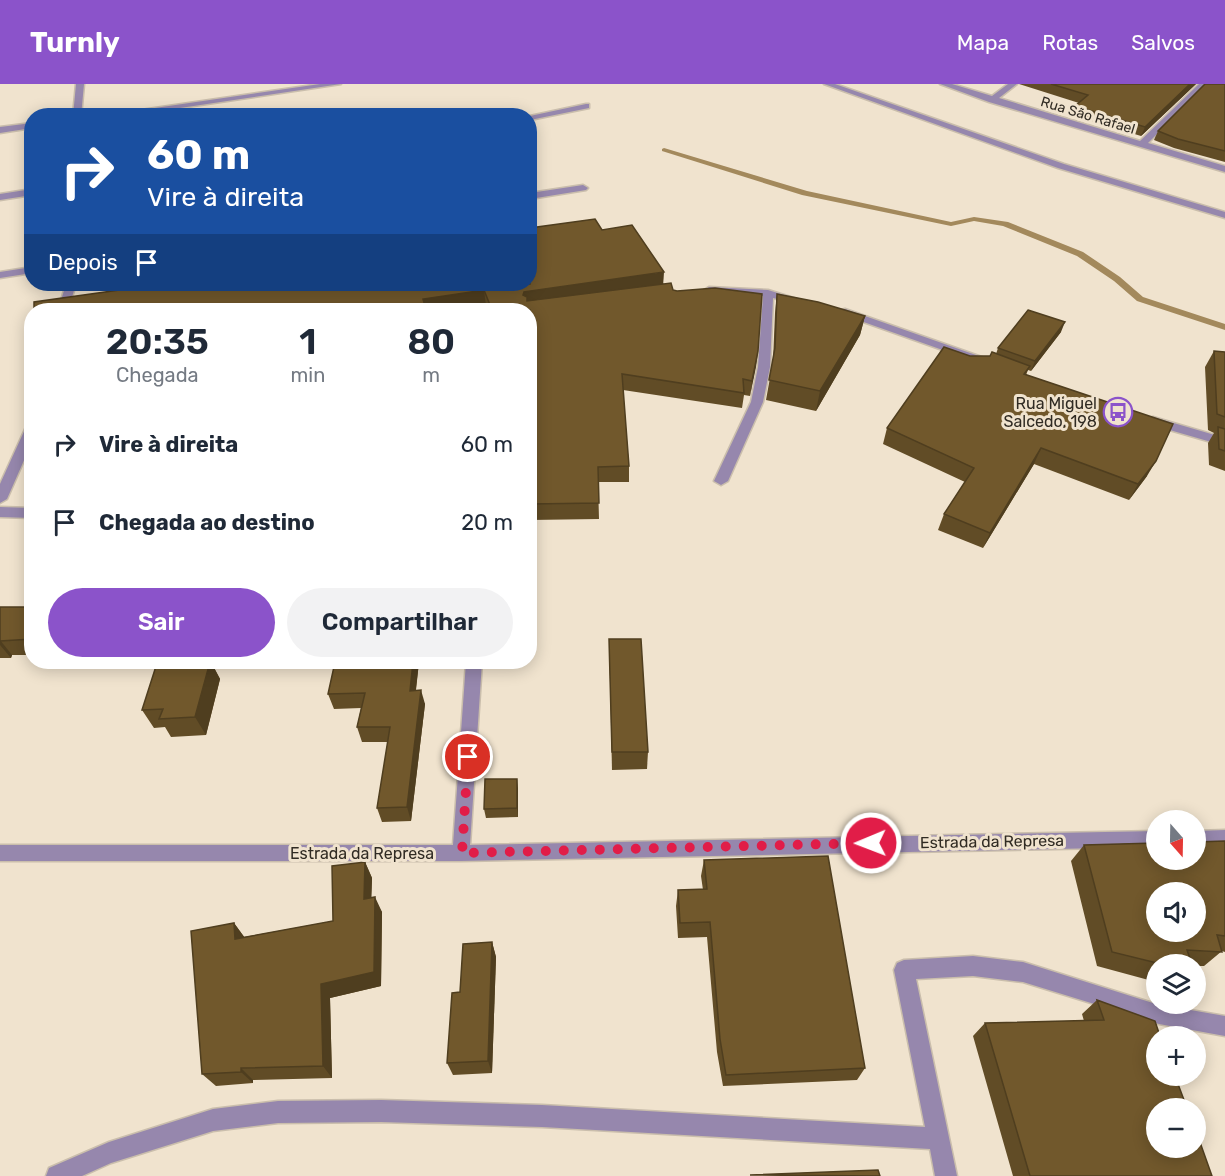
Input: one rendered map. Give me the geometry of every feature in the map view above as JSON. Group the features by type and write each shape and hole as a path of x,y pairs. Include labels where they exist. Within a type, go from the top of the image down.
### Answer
{"street":[{"path":"78,108 80,84"},
{"path":"162,108 338,84"},
{"path":"828,84 1061,166 1225,215"},
{"name":"Rua São Rafael","path":"944,84 1225,169"},
{"path":"992,100 1013,84"},
{"path":"1141,145 1203,84"},
{"path":"537,116 586,106"},
{"path":"0,130 24,126"},
{"path":"537,195 583,188"},
{"path":"0,197 24,193"},
{"path":"0,275 24,271"},
{"path":"699,290 768,293 806,302"},
{"path":"721,481 757,402 767,336 768,293"},
{"path":"834,309 1005,369"},
{"path":"1146,418 1225,442"},
{"path":"0,499 24,445"},
{"path":"0,512 24,513"},
{"path":"462,853 474,669"},
{"path":"1206,839 1225,838"},
{"name":"Estrada da Represa","path":"0,853 462,853 1146,839"},
{"path":"946,1176 904,970 973,966 1023,972 1159,1014 1225,1026"},
{"path":"57,1176 109,1153 213,1120 278,1112 381,1111 542,1116 938,1139"}],"building":[{"path":"1051,84 1190,84 1145,127 1075,106 1088,95"},
{"path":"1205,84 1225,84 1225,151 1178,139 1158,131"},
{"path":"595,219 602,230 632,225 664,272 537,290 537,227"},
{"path":"671,283 673,290 677,291 715,288 762,294 758,351 752,381 743,379 744,393 622,374 629,466 598,467 599,503 537,504 537,303 489,303 484,291 531,291 524,292 523,295 527,297 527,301"},
{"path":"112,291 477,291 423,299 424,303 34,302"},
{"path":"777,294 818,302 865,316 820,391 769,380 775,348"},
{"path":"1028,310 1065,322 1035,361 998,348"},
{"path":"944,347 970,356 990,356 992,352 1030,366 1024,374 1173,424 1156,461 1138,484 1041,448 990,533 944,514 974,468 887,428"},
{"path":"1214,351 1225,352 1225,417 1217,414"},
{"path":"1218,427 1225,429 1225,451 1219,449"},
{"path":"0,607 24,607 24,640 0,641"},
{"path":"609,639 641,639 648,752 612,752"},
{"path":"155,669 208,669 195,717 159,719 163,709 142,710"},
{"path":"333,669 412,669 410,691 421,690 407,807 377,808 390,727 357,727 365,693 328,694"},
{"path":"485,779 517,779 517,808 484,809"},
{"path":"1225,841 1225,936 1217,935 1222,952 1187,950 1188,954 1146,954 1146,960 1112,952 1084,845 1146,843 1146,870 1206,870 1206,842"},
{"path":"828,856 865,1068 726,1075 720,1039 710,922 680,923 678,890 707,889 704,860"},
{"path":"365,862 364,899 375,897 374,972 321,984 323,1066 241,1068 241,1072 202,1074 191,931 234,923 235,939 333,921 332,866"},
{"path":"492,942 488,1061 447,1063 452,993 460,992 463,944"},
{"path":"1097,1000 1155,1021 1157,1026 1146,1026 1146,1086 1179,1086 1183,1098 1146,1098 1146,1158 1206,1158 1212,1176 1030,1176 985,1023 1104,1020"},
{"path":"878,1170 880,1176 750,1175"}],"waterway":[{"path":"664,150 805,193 951,224 974,219 1005,224 1080,254 1117,279 1140,299 1225,327"}],"place":[{"name":"Rua Miguel Salcedo, 198","path":"1118,412"}],"route":[{"path":"468,757 462,853 871,843"}]}
